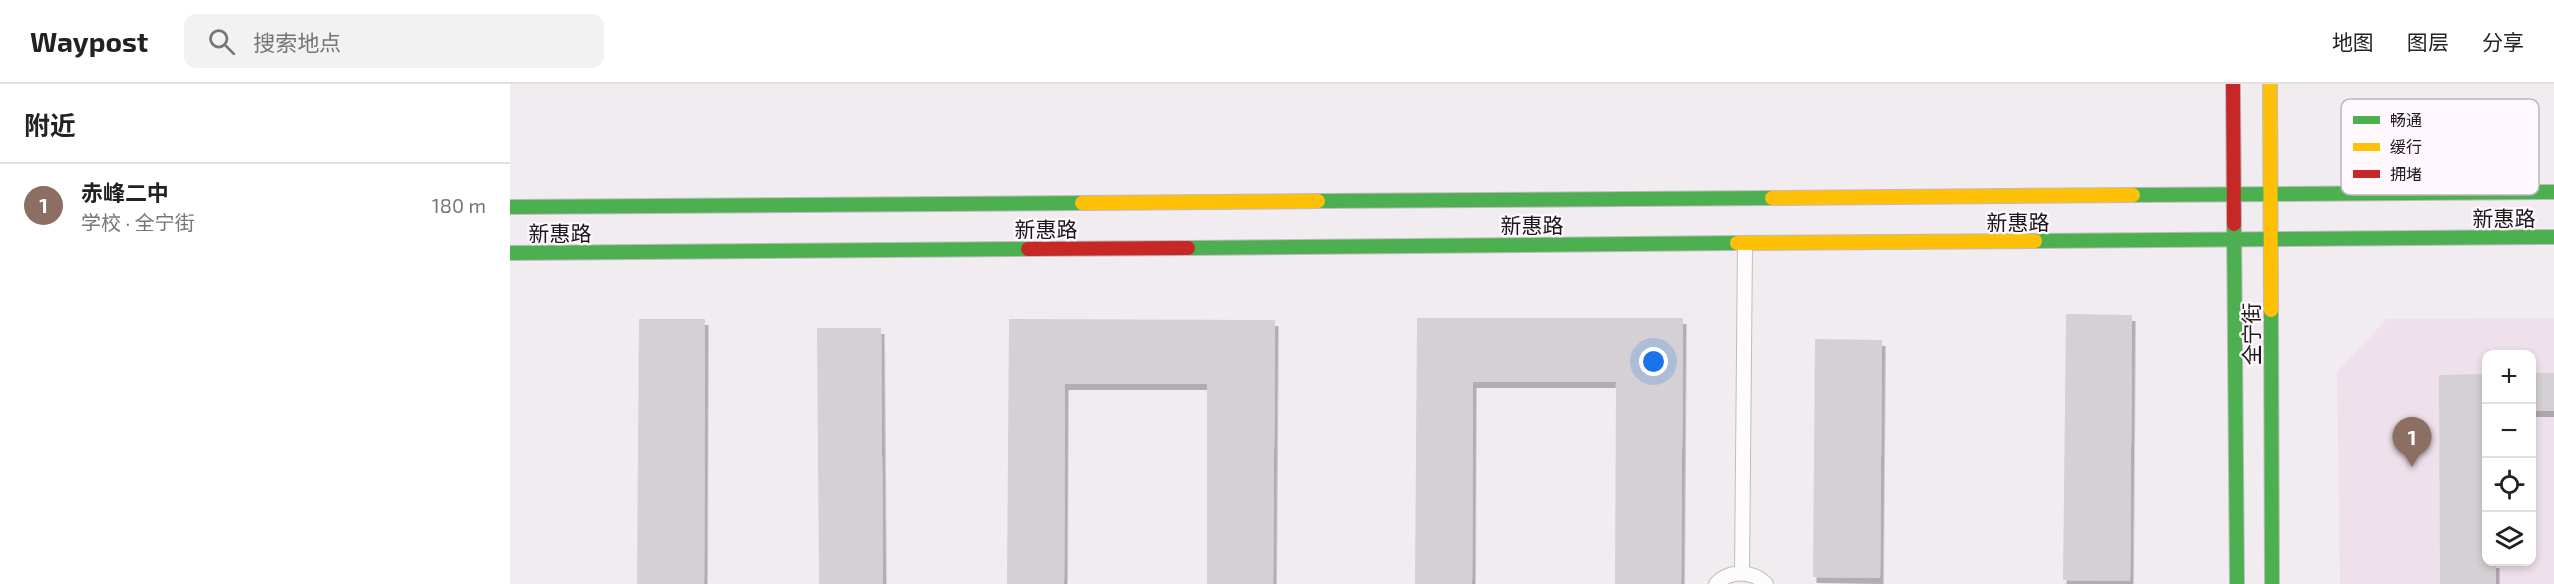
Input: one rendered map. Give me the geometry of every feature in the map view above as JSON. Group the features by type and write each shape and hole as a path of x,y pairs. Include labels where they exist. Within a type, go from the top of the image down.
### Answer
{"street":[{"name":"全宁街","path":"2233,84 2237,584"},
{"name":"全宁街","path":"2271,84 2272,584"},
{"name":"新惠路","path":"2539,192 2554,192"},
{"name":"新惠路","path":"510,207 2341,194"},
{"name":"新惠路","path":"510,254 2554,237"}],"lane":[{"path":"1742,573 1745,244"},
{"path":"1716,584 1730,575 1742,573 1753,575 1766,584"}],"shaded area":[{"path":"2554,318 2554,584 2340,584 2337,372 2387,319"}],"building":[{"path":"2066,314 2132,315 2130,581 2063,580"},
{"path":"1417,318 1683,318 1681,584 1615,584 1616,382 1473,382 1472,584 1415,584"},
{"path":"639,319 705,319 704,584 637,584"},
{"path":"1009,319 1275,320 1273,584 1207,584 1207,384 1065,384 1064,584 1007,584"},
{"path":"817,328 881,328 883,584 819,584"},
{"path":"1815,339 1882,340 1880,578 1813,577"},
{"path":"2536,373 2554,373 2554,411 2536,411"},
{"path":"2482,374 2482,566 2496,566 2496,584 2440,584 2439,375"}],"traffic: fast":[{"path":"2539,192 2554,192"},
{"path":"2133,195 2341,194"},
{"path":"1318,201 1772,198"},
{"path":"510,207 1082,203"},
{"path":"2234,224 2237,584"},
{"path":"2035,241 2554,237"},
{"path":"1188,248 1737,243"},
{"path":"510,253 1028,249"},
{"path":"2271,310 2272,584"}],"traffic: slow":[{"path":"2270,84 2271,310"},
{"path":"1772,198 2133,195"},
{"path":"1082,203 1318,201"},
{"path":"1737,243 2035,241"}],"traffic: jam":[{"path":"2233,84 2234,224"},
{"path":"1028,249 1188,248"}],"place":[{"name":"赤峰二中","path":"2412,467"}]}
